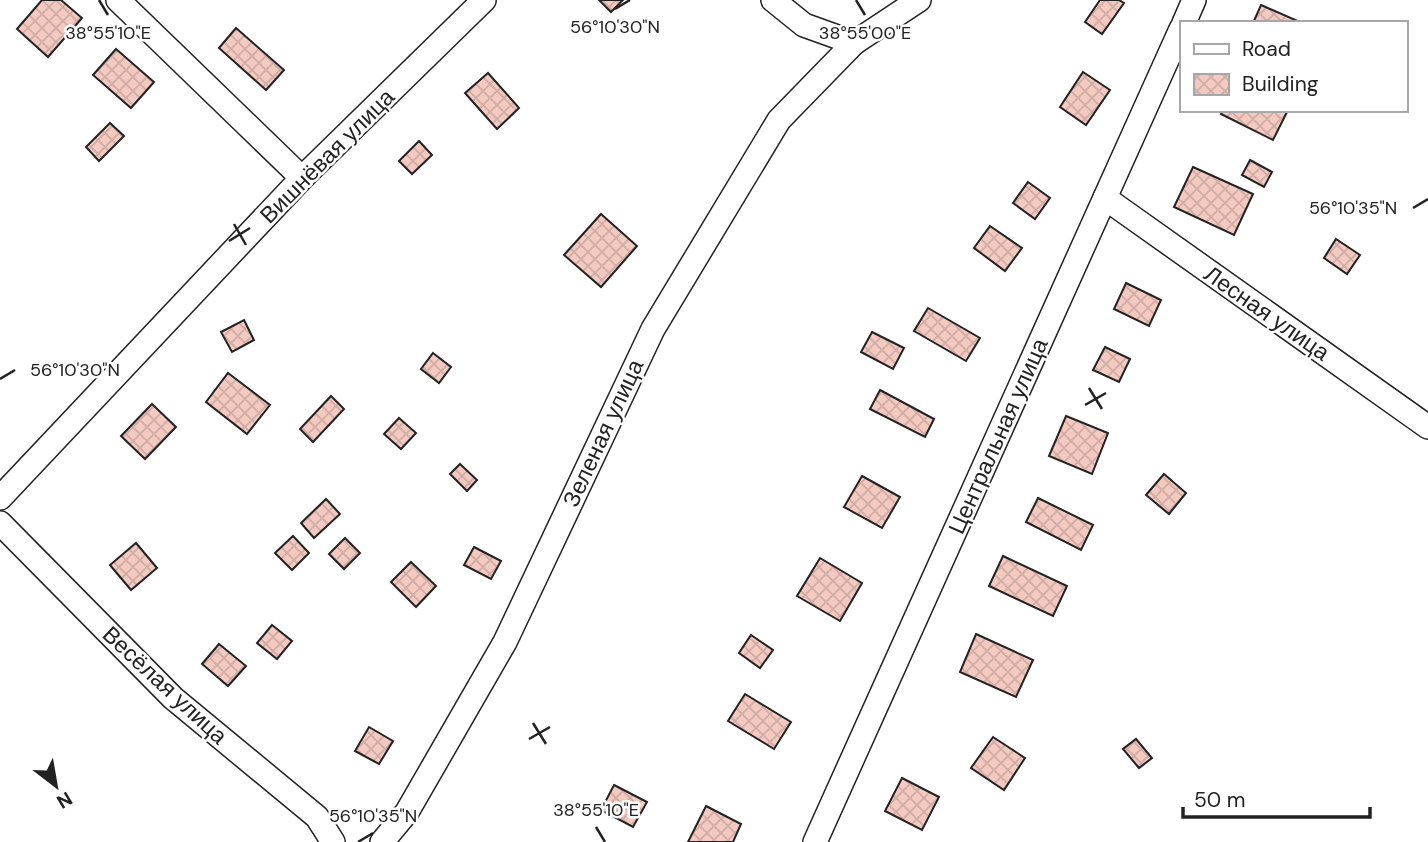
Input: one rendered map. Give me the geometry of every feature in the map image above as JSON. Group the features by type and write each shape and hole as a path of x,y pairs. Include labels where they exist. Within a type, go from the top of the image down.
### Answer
{"street":[{"path":"118,0 302,178"},
{"name":"Вишнёвая улица","path":"0,498 302,178 484,0"},
{"path":"773,0 804,25 853,43"},
{"name":"Зеленая улица","path":"382,842 407,812 505,642 653,328 779,120 853,43 919,0"},
{"path":"1185,21 1194,0"},
{"name":"Центральная улица","path":"815,842 1180,31"},
{"name":"Лесная улица","path":"1105,198 1428,427"},
{"name":"Весёлая улица","path":"0,523 173,698 317,817 332,842"}],"building":[{"path":"42,0 61,0 82,18 48,57 17,29"},
{"path":"599,0 623,0 611,12"},
{"path":"1100,0 1119,0 1124,3 1102,34 1085,22"},
{"path":"1261,5 1298,21 1254,21"},
{"path":"236,28 284,70 266,90 219,48"},
{"path":"116,49 154,82 131,108 93,75"},
{"path":"1083,72 1110,90 1086,125 1060,107"},
{"path":"488,73 519,108 497,129 465,93"},
{"path":"1222,112 1287,112 1273,140 1221,114"},
{"path":"110,123 124,136 99,161 86,147"},
{"path":"419,141 432,155 412,174 399,161"},
{"path":"1250,160 1272,172 1264,187 1242,175"},
{"path":"1193,167 1253,194 1234,235 1174,207"},
{"path":"1028,182 1050,198 1035,219 1013,203"},
{"path":"601,214 637,246 601,287 564,255"},
{"path":"990,226 1022,248 1005,271 974,248"},
{"path":"1336,239 1360,255 1347,274 1324,258"},
{"path":"1126,283 1161,300 1149,326 1114,309"},
{"path":"928,308 980,338 966,361 914,331"},
{"path":"244,320 254,340 232,352 221,332"},
{"path":"872,332 904,348 893,369 861,352"},
{"path":"1105,347 1130,359 1119,382 1093,370"},
{"path":"433,353 451,367 439,383 421,369"},
{"path":"228,373 270,405 247,434 206,402"},
{"path":"880,390 934,419 925,437 870,409"},
{"path":"331,396 344,409 313,442 300,429"},
{"path":"152,404 176,427 145,459 121,436"},
{"path":"1066,416 1108,433 1092,474 1049,456"},
{"path":"399,418 416,433 401,449 384,434"},
{"path":"460,464 477,480 467,491 450,474"},
{"path":"1164,474 1186,493 1169,514 1146,495"},
{"path":"862,476 900,497 882,528 844,507"},
{"path":"1038,498 1093,525 1081,550 1026,522"},
{"path":"326,499 340,514 314,538 301,523"},
{"path":"293,536 309,553 292,570 275,553"},
{"path":"345,538 360,553 344,569 329,554"},
{"path":"136,543 157,568 131,590 110,565"},
{"path":"474,547 501,561 491,579 464,565"},
{"path":"1003,556 1067,586 1053,616 989,586"},
{"path":"820,558 862,583 840,621 797,596"},
{"path":"411,562 436,586 416,607 391,582"},
{"path":"272,625 292,641 277,659 257,643"},
{"path":"976,634 1033,660 1016,697 960,672"},
{"path":"751,635 773,650 760,668 739,653"},
{"path":"219,644 246,666 228,686 202,664"},
{"path":"745,694 791,722 774,749 728,721"},
{"path":"369,727 393,741 379,764 355,751"},
{"path":"993,737 1025,758 1004,790 971,768"},
{"path":"1136,739 1152,758 1139,768 1123,749"},
{"path":"902,778 939,797 922,830 885,811"},
{"path":"614,785 647,802 633,827 601,810"},
{"path":"706,806 741,824 733,842 688,842"}]}
